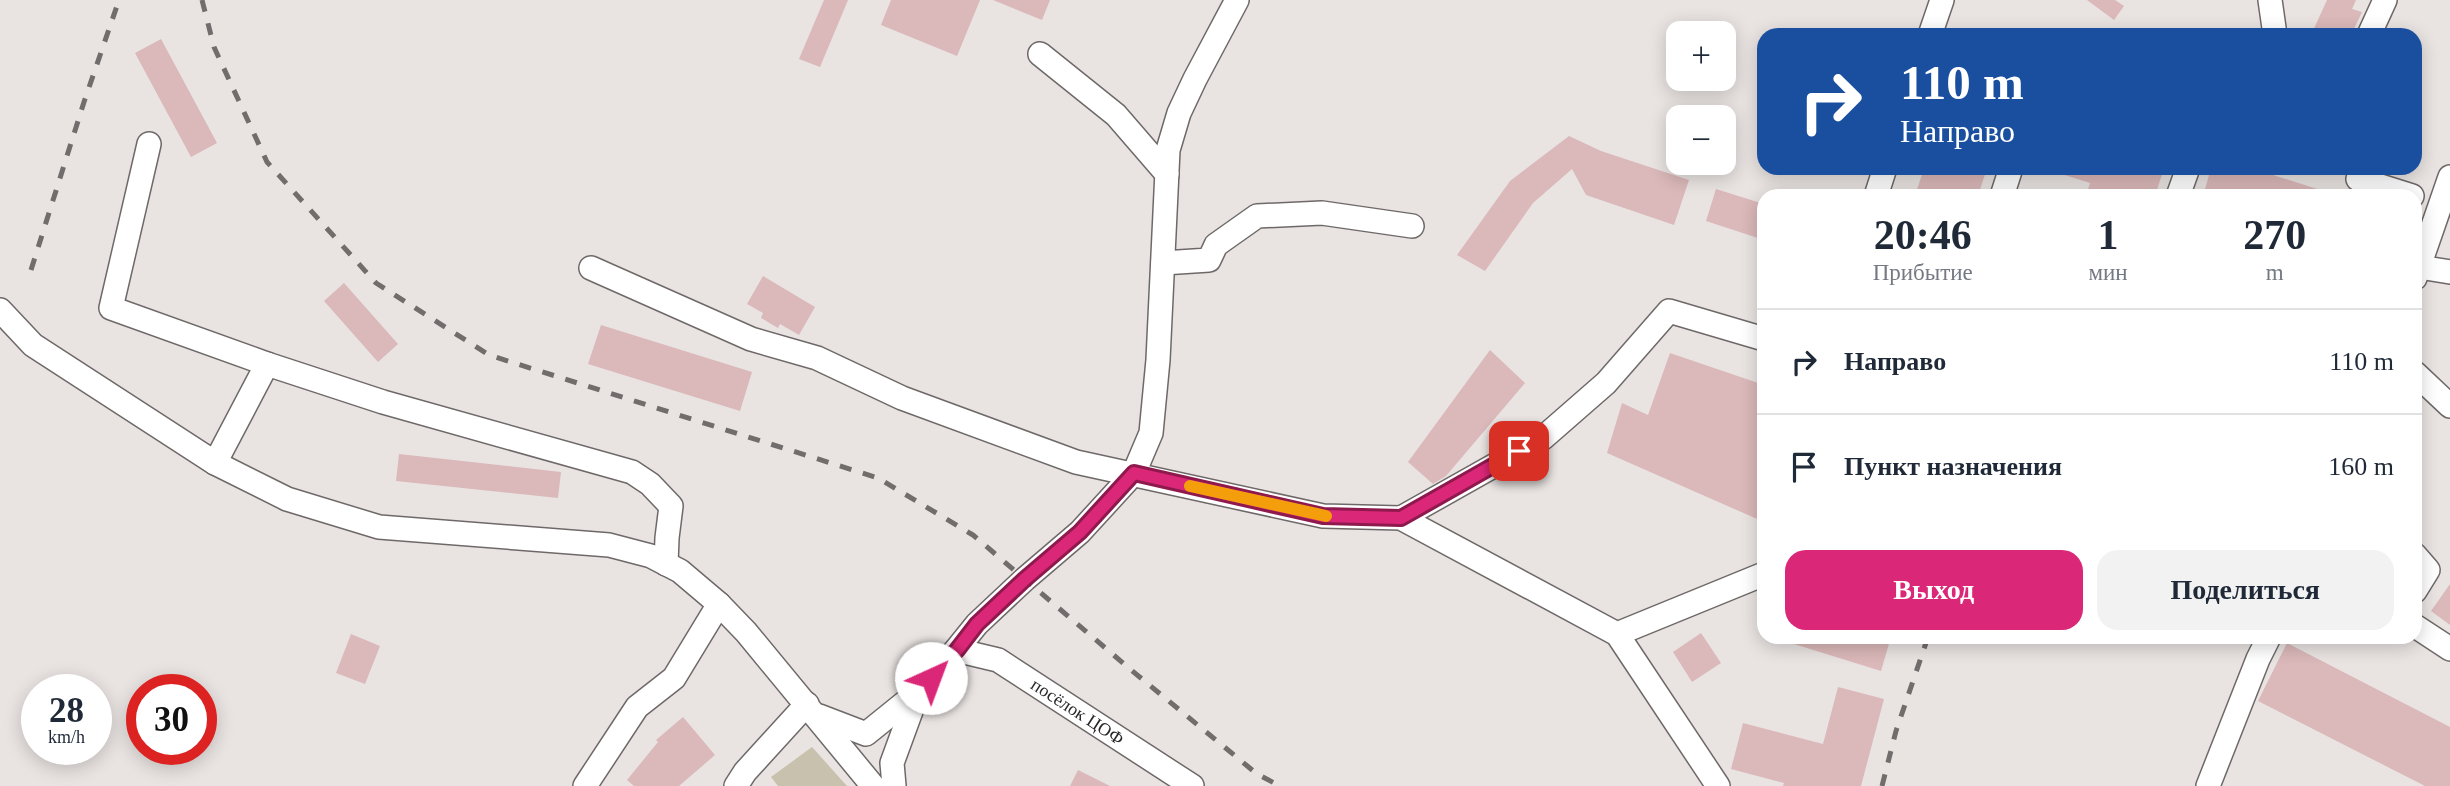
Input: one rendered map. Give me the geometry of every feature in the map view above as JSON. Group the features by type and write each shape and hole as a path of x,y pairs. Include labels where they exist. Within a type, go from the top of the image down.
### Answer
{"street":[{"path":"812,710 866,734 918,692 977,624 1080,532 1134,473 1151,433 1158,360 1168,150 1179,113 1237,0"},
{"path":"1936,28 1942,0"},
{"path":"2270,0 2274,28"},
{"path":"2372,28 2385,0"},
{"path":"1040,54 1116,115 1167,174"},
{"path":"149,144 111,308 383,402 632,472 650,484 671,506 666,564"},
{"path":"2422,259 2450,177"},
{"path":"2358,179 2389,189"},
{"path":"2422,199 2442,205"},
{"path":"1163,263 1209,260 1216,245 1257,216 1322,213 1412,226"},
{"path":"592,268 751,339 817,358 902,398 1076,461 1323,516 1401,518 1617,634 1718,786"},
{"path":"2422,273 2450,272"},
{"path":"0,310 33,345 215,463 287,499 379,527 609,545 651,555 680,571 719,604 812,710 873,786"},
{"path":"1401,518 1543,438 1606,383 1669,311 1757,337"},
{"path":"215,463 267,364"},
{"path":"2422,380 2450,406"},
{"path":"2422,563 2428,570 2422,580"},
{"path":"1617,634 1757,577"},
{"path":"585,786 637,707 674,678 719,604"},
{"path":"2422,631 2450,649"},
{"path":"2208,786 2260,644"},
{"name":"посёлок ЦОФ","path":"957,650 998,660 1192,786"},
{"path":"894,786 892,763 918,692"},
{"path":"736,786 745,772 812,710"}],"shaded area":[{"path":"812,747 847,786 778,786 771,777"}],"building":[{"path":"824,0 848,0 820,67 799,59"},
{"path":"891,0 980,0 957,56 881,25"},
{"path":"993,0 1050,0 1042,20"},
{"path":"2087,0 2115,0 2124,6 2114,20"},
{"path":"2327,0 2356,0 2352,9 2362,12 2354,28 2314,28"},
{"path":"161,39 217,143 191,157 135,53"},
{"path":"1569,136 1601,151 1666,172 1666,175 1689,180 1674,225 1586,195 1572,169 1533,203 1485,271 1457,255 1510,181"},
{"path":"1922,175 1985,175 1980,189 1917,189"},
{"path":"2065,175 2162,175 2157,189 2088,189 2090,183"},
{"path":"2209,175 2273,175 2317,189 2205,189"},
{"path":"1716,189 1757,202 1757,238 1706,221"},
{"path":"763,276 815,307 799,335 780,324 778,328 761,318 763,313 747,304"},
{"path":"344,283 398,344 378,362 324,301"},
{"path":"601,325 752,372 740,411 588,364"},
{"path":"1490,350 1525,383 1446,476 1433,484 1408,462"},
{"path":"1670,353 1757,383 1757,519 1607,453 1622,403 1648,415"},
{"path":"399,454 561,472 558,498 396,481"},
{"path":"2450,584 2450,625 2431,611"},
{"path":"1701,633 1721,663 1692,682 1673,652"},
{"path":"351,634 380,646 365,684 336,673"},
{"path":"1794,644 1889,644 1881,671"},
{"path":"2286,644 2289,644 2450,727 2450,786 2425,786 2258,701"},
{"path":"1838,687 1884,699 1861,786 1783,786 1784,783 1731,769 1743,723 1823,744"},
{"path":"683,717 715,755 679,786 634,786 627,780 658,742 656,740"},
{"path":"1078,770 1110,786 1070,786"}],"railway":[{"path":"31,270 119,0"},
{"path":"202,0 214,47 267,162 376,283 489,355 878,478 973,535 1257,774 1280,786"},
{"path":"1882,786 1896,731 1926,644"}],"slow traffic":[{"path":"1190,486 1326,516"}],"route":[{"path":"931,678 977,624 1080,532 1134,473 1323,516 1401,518 1519,451"}]}
